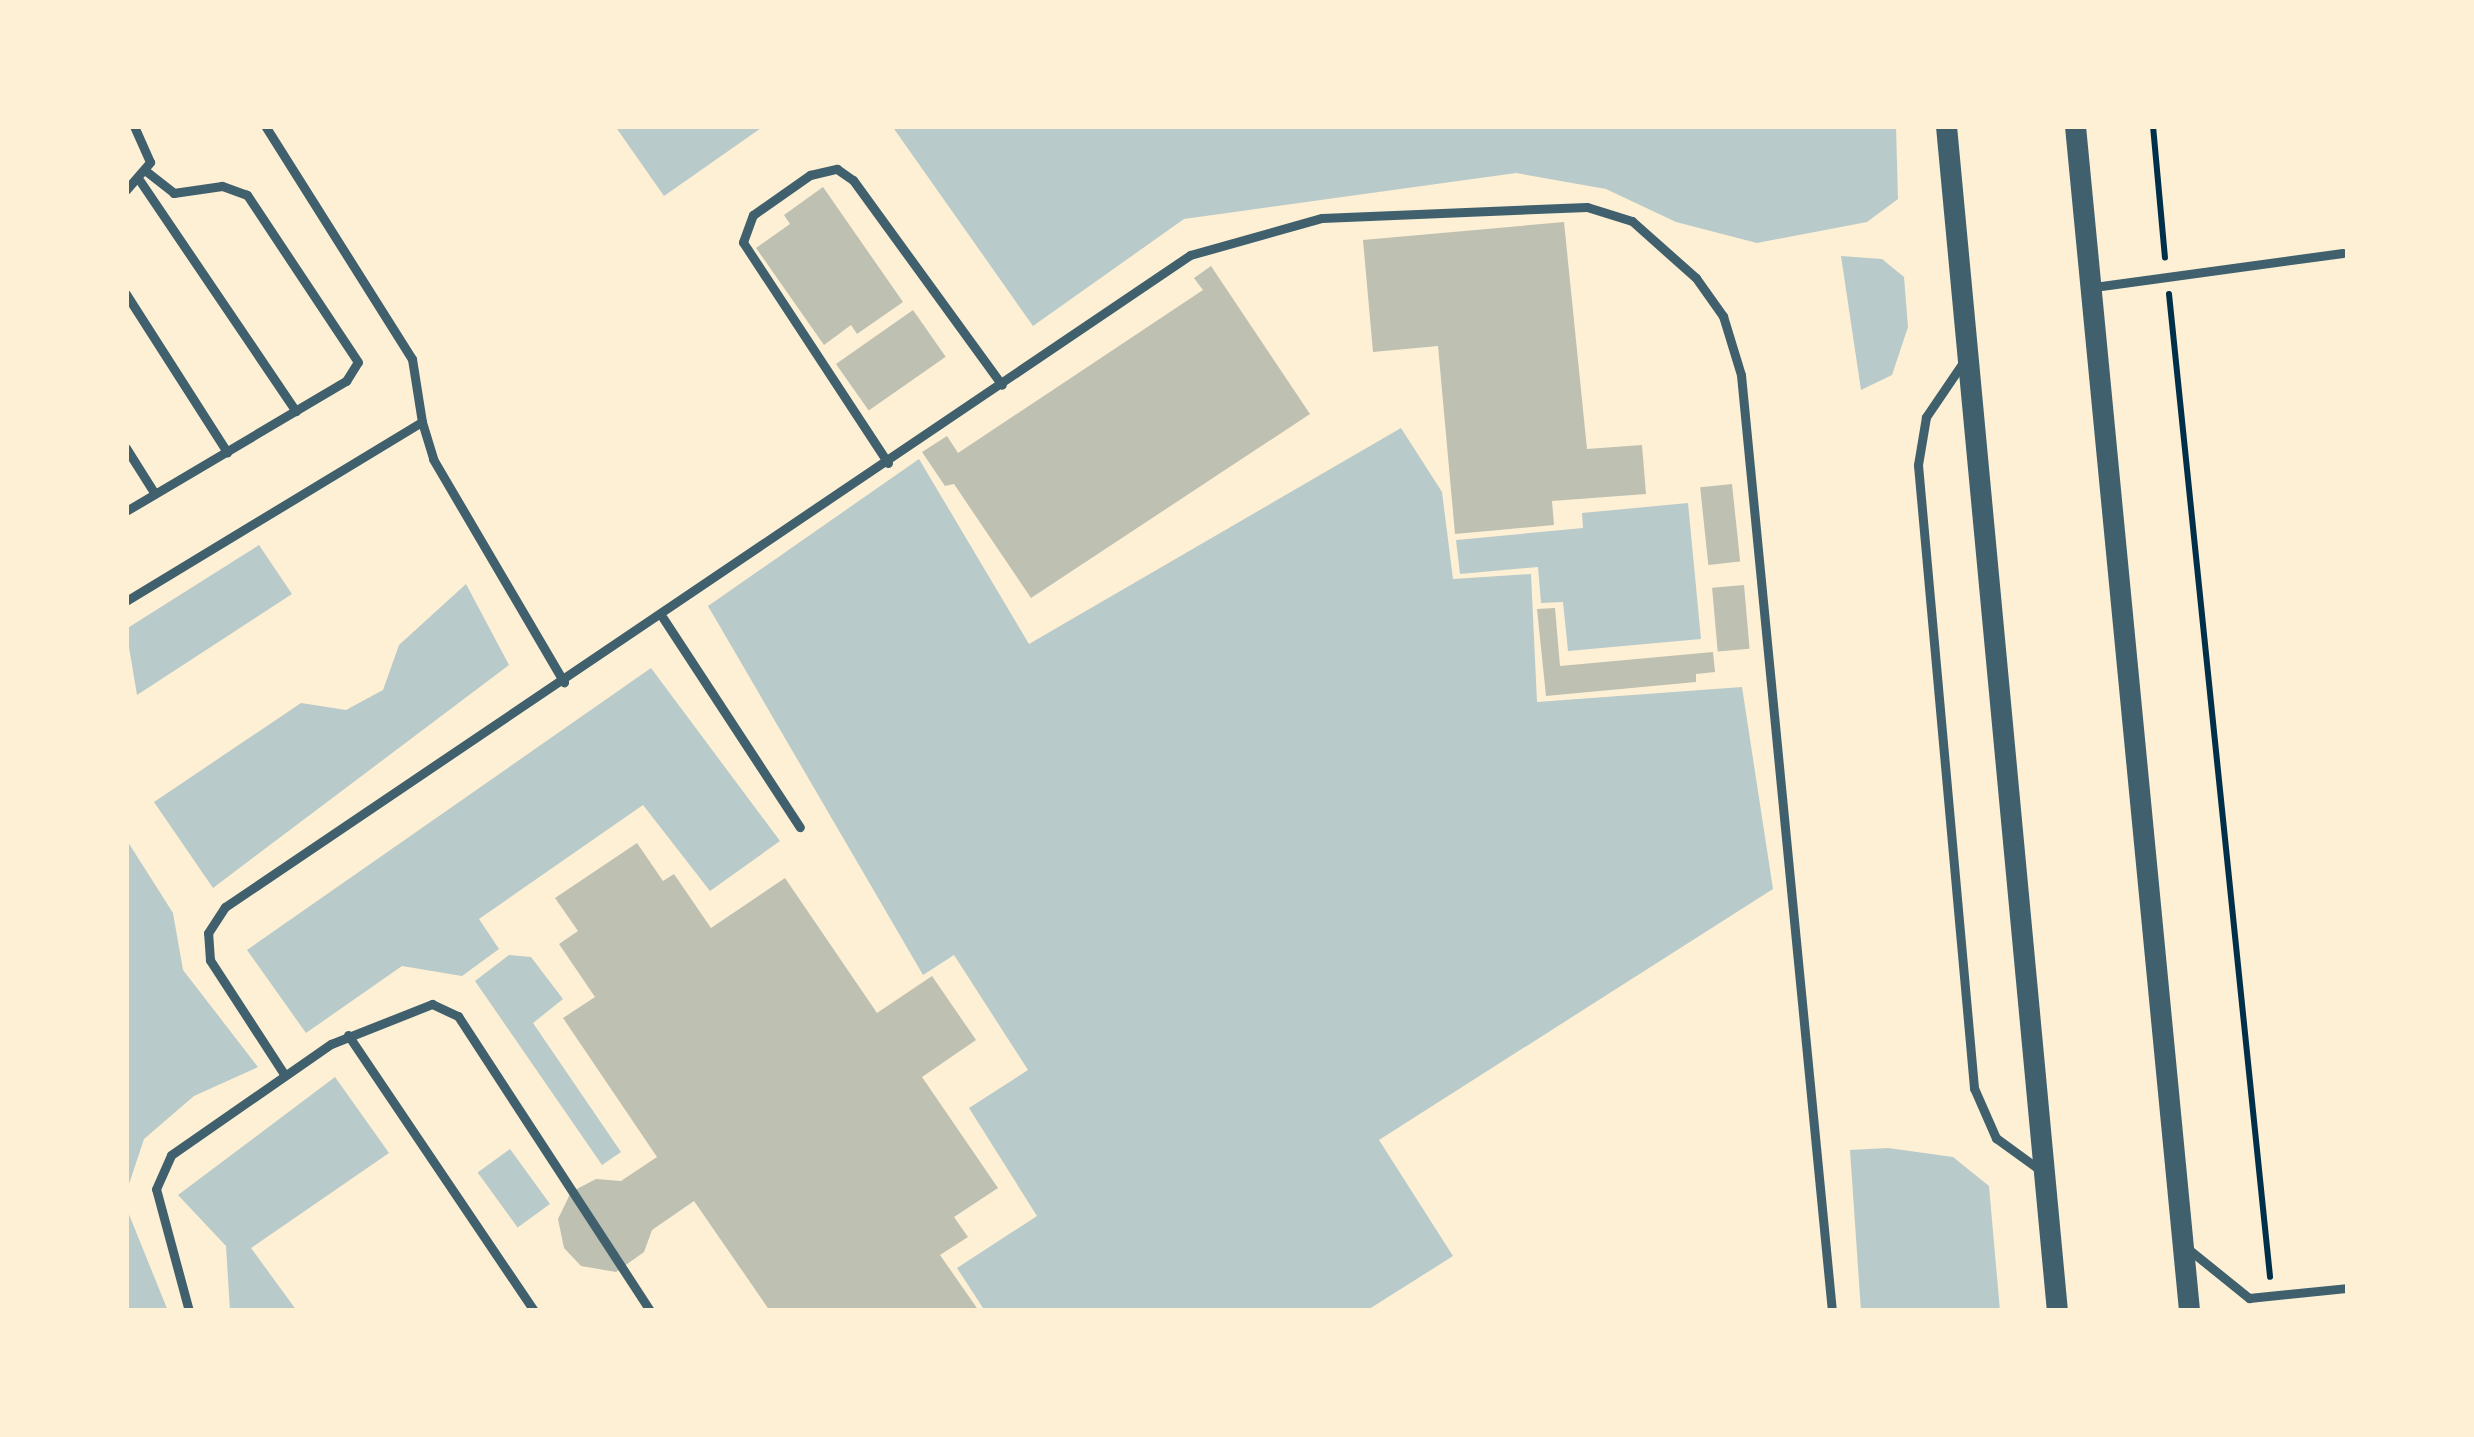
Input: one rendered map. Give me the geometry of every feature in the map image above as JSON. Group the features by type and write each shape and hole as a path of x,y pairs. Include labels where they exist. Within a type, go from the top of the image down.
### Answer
{"street":[{"path":"1946,126 2056,1311"},
{"path":"2075,126 2189,1311"}],"lane":[{"path":"265,126 412,359 433,459 564,682"},
{"path":"126,190 144,176 149,152 138,127"},
{"path":"888,463 742,242 753,215 810,175 837,169 853,180 1002,385"},
{"path":"144,176 296,410"},
{"path":"126,511 352,376 356,354 248,195 222,186 169,192 144,176"},
{"path":"284,1074 210,960 208,934 225,907 663,618 1190,256 1322,218 1587,207 1632,221 1696,278 1724,316 1741,375 1832,1311"},
{"path":"2089,288 2343,254"},
{"path":"126,294 227,452"},
{"path":"1968,357 1936,394 1918,465 1974,1088 1996,1138 2043,1173"},
{"path":"126,601 422,422"},
{"path":"126,448 155,494"},
{"path":"663,618 800,827"},
{"path":"189,1311 156,1189 171,1155 284,1074 348,1035 423,1005 458,1016 650,1311"},
{"path":"348,1035 534,1311"},
{"path":"2183,1244 2248,1298 2348,1288"},
{"path":"2239,1311 2248,1298"}],"path":[{"path":"2153,126 2272,1295"}],"shaded area":[{"path":"615,126 764,126 664,196"},
{"path":"892,126 1896,126 1898,199 1867,222 1757,243 1676,222 1606,189 1516,173 1184,219 1033,326"},
{"path":"1841,256 1882,259 1904,277 1908,327 1892,375 1861,390"},
{"path":"1401,428 1442,492 1453,579 1531,574 1537,702 1742,687 1773,889 1379,1140 1453,1256 1366,1311 985,1311 957,1268 1037,1216 969,1108 1028,1070 954,955 923,975 708,606 919,459 1029,644"},
{"path":"1688,503 1701,639 1568,651 1563,602 1541,603 1538,567 1460,574 1456,540 1583,528 1582,513"},
{"path":"259,545 292,594 137,695 126,629"},
{"path":"466,584 509,665 213,888 154,802 301,703 346,710 383,690 399,645"},
{"path":"651,668 780,841 710,891 643,805 479,919 499,949 462,976 402,966 306,1033 247,950"},
{"path":"126,839 173,913 183,970 258,1067 194,1096 144,1139 126,1193"},
{"path":"509,955 531,957 563,999 533,1023 621,1152 602,1165 475,981"},
{"path":"335,1077 389,1153 251,1248 297,1311 230,1311 226,1246 178,1195"},
{"path":"1888,1148 1953,1157 1989,1186 2000,1311 1861,1311 1850,1150"},
{"path":"510,1149 550,1204 518,1228 478,1173"},
{"path":"126,1207 168,1311 126,1311"}],"building":[{"path":"823,187 903,302 857,334 851,325 824,345 756,248 790,224 784,215"},
{"path":"1564,222 1587,449 1642,445 1646,494 1552,501 1554,525 1455,534 1438,346 1373,352 1363,240"},
{"path":"1211,266 1310,414 1031,598 954,484 945,486 922,452 947,436 958,453 1203,290 1194,278"},
{"path":"913,310 946,357 869,411 836,364"},
{"path":"1732,484 1740,562 1708,565 1700,487"},
{"path":"1744,585 1750,649 1718,652 1712,588"},
{"path":"1555,608 1560,666 1713,652 1715,672 1696,674 1696,682 1546,696 1537,609"},
{"path":"637,843 663,881 674,874 711,928 785,878 877,1013 932,976 976,1040 922,1077 998,1188 954,1217 968,1237 940,1255 979,1311 770,1311 694,1201 652,1230 644,1252 616,1272 581,1266 564,1248 558,1219 571,1192 596,1179 621,1181 657,1157 563,1018 595,997 559,944 578,931 555,898"}]}
